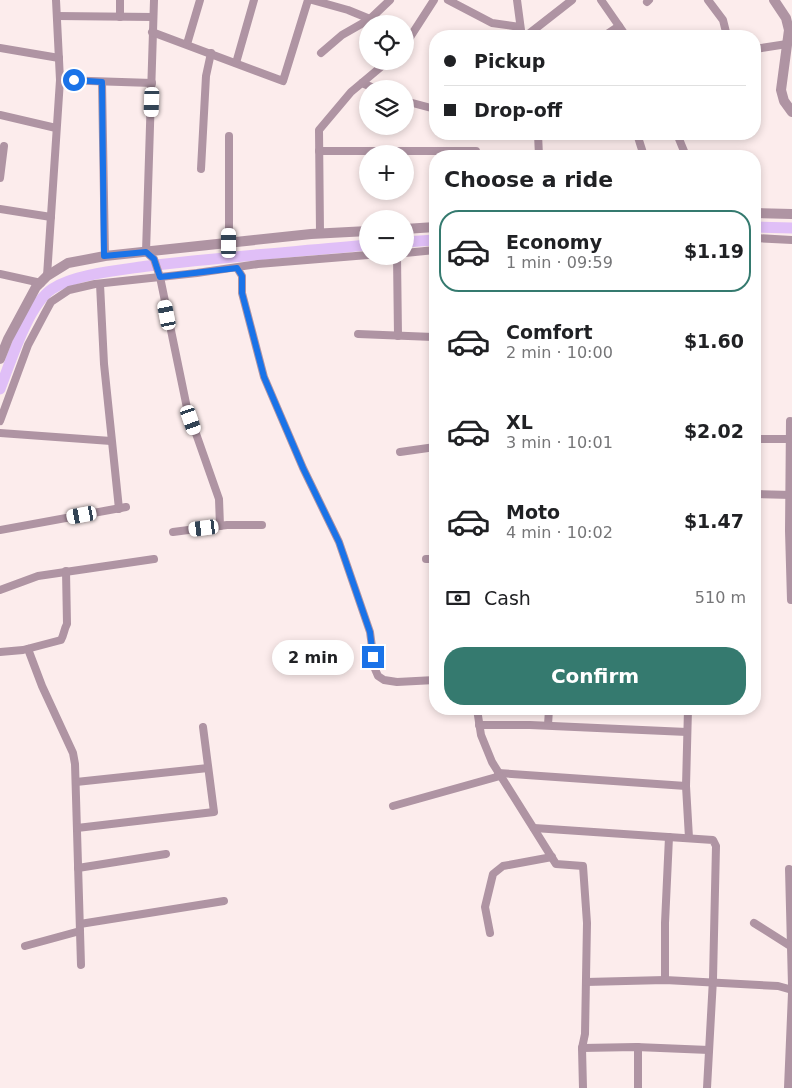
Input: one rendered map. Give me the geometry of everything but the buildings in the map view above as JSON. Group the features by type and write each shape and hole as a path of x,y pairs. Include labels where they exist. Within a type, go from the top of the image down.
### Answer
{"street":[{"path":"44,280 51,216 60,80 56,0"},
{"path":"120,0 120,17"},
{"path":"154,0 150,256 159,275 187,408 219,499 220,526"},
{"path":"187,44 200,0"},
{"path":"236,63 254,0"},
{"path":"152,32 283,81 308,0"},
{"path":"312,0 360,15"},
{"path":"374,15 390,0"},
{"path":"414,31 434,0"},
{"path":"448,0 492,23 520,27"},
{"path":"518,0 522,30"},
{"path":"533,30 572,0"},
{"path":"601,0 622,30"},
{"path":"708,0 723,20 726,30"},
{"path":"774,0 786,18 789,30 789,41 780,90 784,101 792,112"},
{"path":"57,16 153,17"},
{"path":"322,53 342,36 359,26"},
{"path":"613,30 619,26"},
{"path":"761,48 789,41"},
{"path":"0,48 59,58"},
{"path":"201,168 206,76 212,53"},
{"path":"366,80 377,70"},
{"path":"60,80 152,83"},
{"path":"102,82 104,256"},
{"path":"320,233 319,130 351,92 359,85"},
{"path":"414,103 429,107"},
{"path":"0,115 56,128"},
{"path":"229,136 229,243"},
{"path":"0,178 4,146"},
{"path":"319,151 429,151"},
{"path":"0,209 51,216"},
{"path":"761,213 792,214"},
{"path":"414,228 429,227"},
{"path":"0,359 8,339 36,287 68,263 104,256 150,256 229,243 320,233 359,231"},
{"path":"761,238 792,240"},
{"path":"414,252 429,251"},
{"path":"0,421 28,345 51,302 69,290 159,275 359,256"},
{"path":"397,265 398,336"},
{"path":"237,268 242,276 242,293 264,377 303,468 339,542 370,632 375,668 378,676 384,680 397,682 429,680"},
{"path":"0,274 44,280"},
{"path":"0,530 122,508 111,441 104,364 100,284"},
{"path":"358,334 429,337"},
{"path":"790,421 791,600"},
{"path":"0,433 111,441"},
{"path":"761,439 790,439"},
{"path":"400,452 429,447"},
{"path":"761,494 791,494"},
{"path":"173,532 220,526 262,525"},
{"path":"0,590 38,576 154,559"},
{"path":"0,652 28,649 60,640 63,637 63,630 67,624 66,571"},
{"path":"28,649 42,686 74,753 82,965"},
{"path":"478,715 479,725 492,762 556,864 583,866 587,923 585,1034 582,1048 583,1088"},
{"path":"548,726 549,715"},
{"path":"688,715 686,786 689,838"},
{"path":"479,725 687,732"},
{"path":"78,828 214,812 203,727"},
{"path":"76,782 208,768"},
{"path":"393,806 499,775 686,786"},
{"path":"534,828 713,840 716,846 713,983 707,1088"},
{"path":"666,980 665,923 669,837"},
{"path":"78,868 166,854"},
{"path":"490,933 486,907 493,874 497,869 502,866 552,857"},
{"path":"789,869 792,986"},
{"path":"25,946 80,928 224,901"},
{"path":"754,923 792,947"},
{"path":"586,982 666,980 778,986 792,992 788,1088"},
{"path":"582,1048 638,1047 709,1050"},
{"path":"638,1047 638,1088"}],"waterway":[{"path":"761,227 792,228"},
{"path":"414,241 429,240"},
{"path":"0,389 21,334 35,307 52,289 61,284 98,273 148,266 359,246"}],"route":[{"path":"74,80 102,82 104,256 146,252 154,259 160,277 237,268 242,276 242,293 264,377 303,468 339,542 370,632 373,657"}]}
